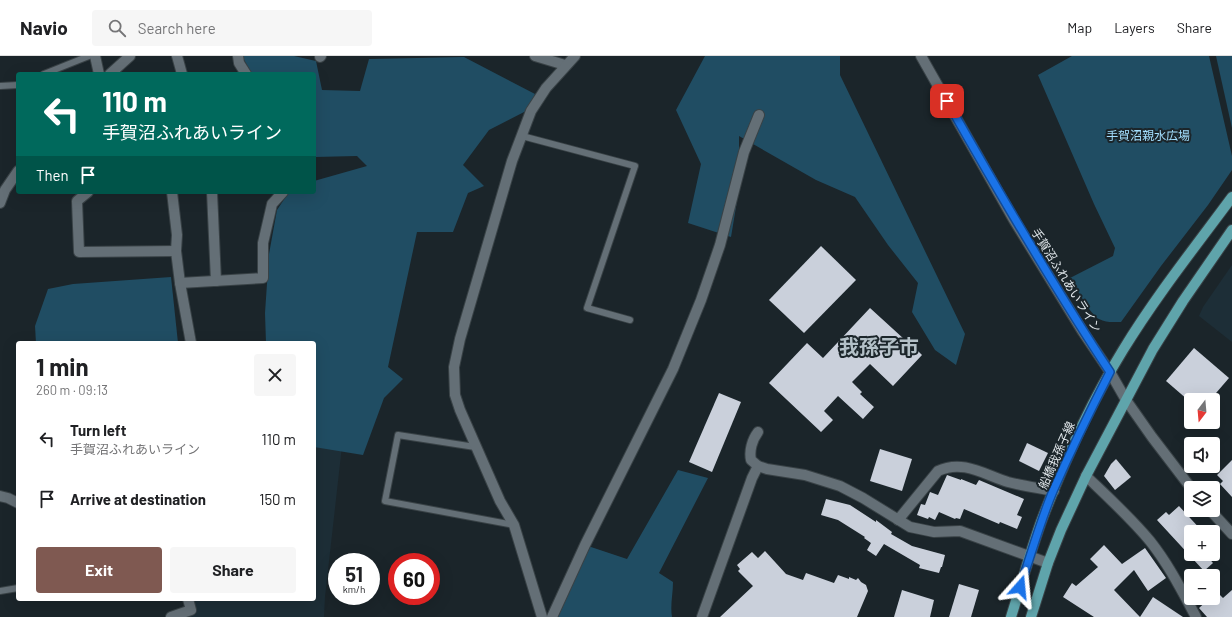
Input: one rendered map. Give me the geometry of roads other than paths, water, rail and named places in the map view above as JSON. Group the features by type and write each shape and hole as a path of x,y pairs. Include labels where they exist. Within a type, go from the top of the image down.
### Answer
{"main road":[{"name":"船橋我孫子線","path":"1011,617 1030,556 1054,491 1084,423 1110,372 1163,290 1232,197"},
{"path":"1031,617 1048,563 1061,530 1086,476 1153,349 1183,301 1232,230"}],"street":[{"path":"95,56 99,72"},
{"path":"112,72 130,56"},
{"path":"177,56 181,72"},
{"path":"238,56 239,63 245,72"},
{"path":"535,56 565,65"},
{"path":"542,617 514,525 500,501 460,410 455,395 454,367 460,339 506,180 531,111 546,88 565,65 575,56"},
{"name":"手賀沼ふれあいライン","path":"921,56 1014,220 1083,332 1110,372 1126,400 1152,437 1187,481"},
{"path":"552,617 585,545 673,369 698,307 720,245 744,152 759,115"},
{"path":"0,204 5,190 16,174"},
{"path":"86,194 77,201 79,252 176,250"},
{"path":"172,194 180,283 191,341"},
{"path":"212,194 216,281"},
{"path":"180,283 263,278 263,243 272,204 281,194"},
{"path":"758,432 755,435 750,454 751,460 758,466 775,471 805,475 840,486 863,498 910,527 923,531 934,532 960,531 1048,563"},
{"path":"702,617 752,478 758,466"},
{"path":"898,520 938,471 943,469 964,467 980,471 1007,482 1054,491"},
{"path":"1086,476 1127,516 1150,542 1173,574 1196,617"},
{"path":"0,496 16,502"},
{"path":"1216,517 1232,534"},
{"path":"171,617 191,610 189,601"}],"lane":[{"path":"49,72 89,56"},
{"path":"0,86 16,85"},
{"path":"522,136 635,166 587,308 630,320"},
{"path":"475,446 398,435 385,501 514,525"},
{"path":"0,591 16,588"}],"district":[{"name":"我孫子市","path":"879,346"}],"park label":[{"name":"手賀沼親水広場","path":"1148,135"}]}
